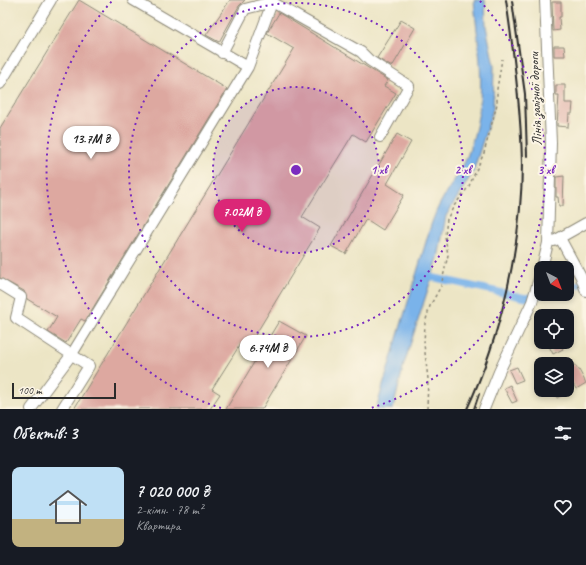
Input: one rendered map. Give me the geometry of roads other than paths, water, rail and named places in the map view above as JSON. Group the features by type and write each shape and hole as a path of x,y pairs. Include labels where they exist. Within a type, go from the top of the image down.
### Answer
{"street":[{"path":"0,84 51,0"},
{"path":"133,0 248,67"},
{"name":"Лінія залізної дороги","path":"544,261 548,243 551,143 545,0"},
{"path":"222,53 245,9 272,1 361,52 369,60 409,86 380,137"},
{"path":"30,409 72,354 248,67 272,1"},
{"path":"548,243 586,223"},
{"path":"560,238 581,277 586,290"},
{"path":"0,284 21,297 16,318 89,366 62,409"},
{"path":"484,409 499,372 534,296"}],"water":[{"path":"474,0 485,0 486,26 494,66 493,109 473,172 446,216 438,258 404,364 393,409 376,409 431,225 440,203 467,157 474,136 478,116 481,79"}],"waterway":[{"path":"422,275 526,298 534,296"},
{"path":"574,286 586,283"}],"railway":[{"path":"467,409 490,351 507,289 514,257 521,194 522,163 517,81 506,0"},
{"path":"512,1 525,94 527,156"},
{"path":"474,409 479,394"}]}
